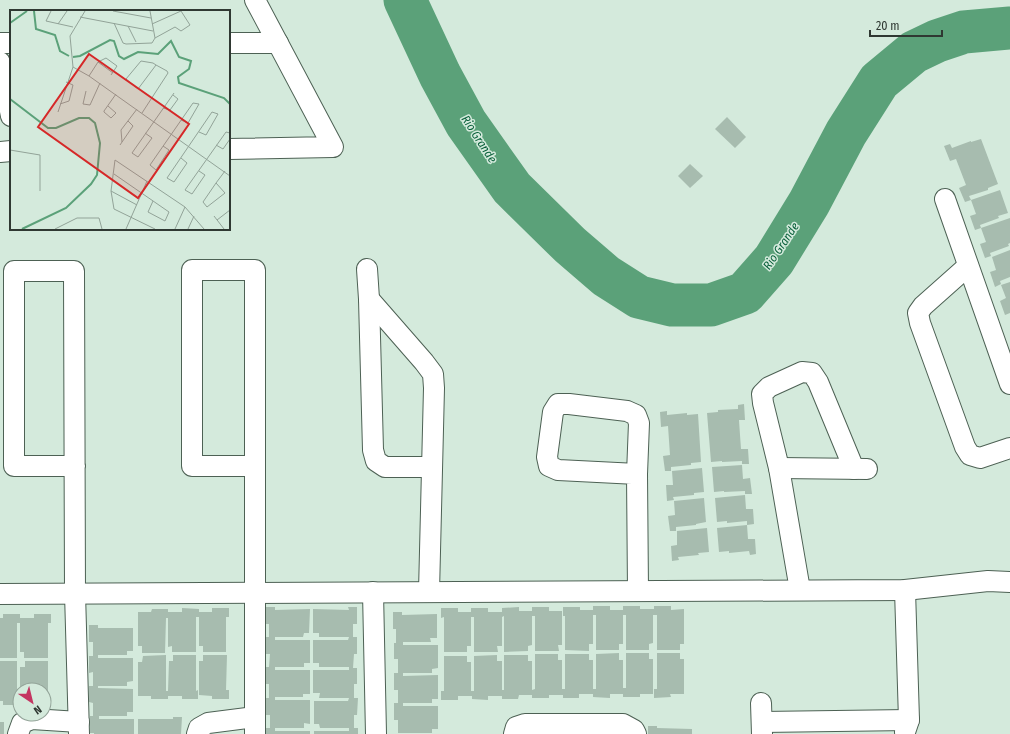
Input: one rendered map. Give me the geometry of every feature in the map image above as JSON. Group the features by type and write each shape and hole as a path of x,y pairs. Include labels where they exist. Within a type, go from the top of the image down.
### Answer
{"street":[{"path":"230,148 333,147 255,0"},
{"path":"230,43 278,43"},
{"path":"0,62 10,111"},
{"path":"0,152 10,151"},
{"path":"945,199 1010,384"},
{"path":"968,266 923,306 918,313 920,323 965,447 970,455 980,458 1010,448"},
{"path":"367,269 374,450 376,461 385,467 432,467"},
{"path":"197,734 199,728 208,723 255,726 255,270 192,270 192,466 254,466"},
{"path":"18,734 22,723 32,719 79,728 75,593 75,466 74,271 14,271 14,466 75,466"},
{"path":"369,299 433,374 434,388 429,592"},
{"path":"779,468 861,469 818,382 812,373 802,372 769,387 762,394 779,468 800,590"},
{"path":"637,474 558,470 549,466 547,457 553,412 558,404 627,411 636,415 639,423 637,474 638,590"},
{"path":"0,594 906,590 988,581 1010,582"},
{"path":"762,719 907,727 906,590"},
{"path":"373,592 376,734"},
{"path":"514,734 516,727 525,724 622,724 634,730 636,734"}],"building":[{"path":"727,117 746,137 735,148 715,129"},
{"path":"981,139 998,184 988,188 988,190 969,196 971,200 965,202 959,188 966,185 956,159 950,161 944,146 950,144 952,148"},
{"path":"690,164 703,176 690,188 678,176"},
{"path":"1000,190 1008,213 980,225 981,228 975,230 970,216 976,214 971,200"},
{"path":"1010,218 1009,246 990,253 991,256 985,258 980,244 986,242 981,228"},
{"path":"1010,250 1010,277 1000,281 1001,284 995,287 990,272 996,270 992,257"},
{"path":"1010,282 1010,313 1005,315 1000,301 1006,298 1001,285"},
{"path":"744,404 745,420 739,420 741,449 748,449 749,464 742,464 742,461 711,462 707,413 718,412 718,410 738,409 738,405"},
{"path":"667,411 667,415 687,413 687,415 698,414 701,462 691,463 691,465 671,467 671,471 665,471 663,456 670,455 668,426 661,427 660,412"},
{"path":"742,465 743,479 750,478 752,494 745,494 745,491 714,492 712,467"},
{"path":"702,468 704,492 694,493 694,495 673,497 674,500 667,501 666,485 673,485 672,471"},
{"path":"745,495 746,509 753,509 754,524 747,525 747,521 727,523 727,521 717,522 715,498"},
{"path":"704,498 706,522 696,525 676,527 676,531 670,531 668,516 675,515 674,501"},
{"path":"747,525 748,539 755,539 756,554 750,555 749,551 729,553 729,551 719,552 717,528"},
{"path":"707,528 709,552 698,553 699,555 678,557 679,560 672,561 671,546 677,545 677,531"},
{"path":"593,606 610,606 610,610 623,610 623,606 640,606 640,609 654,609 654,606 671,606 671,610 684,609 684,644 680,644 680,650 657,650 657,615 653,615 653,643 649,644 649,650 626,650 626,615 623,615 623,644 619,644 619,650 596,650 596,615 593,615 593,644 589,644 589,651 565,650 565,616 563,616 563,607 580,607 580,610 593,610"},
{"path":"266,607 275,607 275,610 310,609 309,633 304,633 303,637 269,637 269,624 266,624"},
{"path":"348,607 357,607 357,624 353,624 353,637 357,637 357,654 354,654 353,668 357,668 357,684 354,684 354,698 358,698 357,715 354,715 354,728 358,728 358,734 314,734 314,731 349,731 349,728 320,728 319,724 314,724 314,701 348,701 349,698 319,698 320,693 313,693 313,670 349,670 349,667 319,667 319,663 313,663 313,640 348,640 349,637 319,637 319,633 313,633 313,609 349,610"},
{"path":"519,607 519,611 532,611 532,607 549,607 549,611 562,611 562,645 558,645 559,651 535,651 535,616 532,616 532,645 528,646 528,651 504,652 504,616 502,617 502,608"},
{"path":"182,608 199,609 199,612 212,612 212,608 229,608 229,617 226,617 226,652 203,652 203,646 199,646 199,617 196,617 196,652 172,652 172,646 168,647 168,618 166,618 165,653 142,653 142,646 138,646 138,612 151,612 152,609 168,609 168,612 182,612"},
{"path":"441,608 458,608 458,612 471,612 471,608 488,608 488,612 502,612 502,646 497,646 498,652 474,652 474,617 471,617 471,646 467,646 467,652 444,652 444,617 441,618"},
{"path":"393,612 402,612 402,615 437,614 437,638 430,638 431,642 403,642 403,645 438,645 438,668 432,669 432,673 403,673 403,676 438,675 438,699 432,699 432,703 403,703 403,706 438,706 438,729 432,729 432,733 398,733 398,720 394,720 394,703 398,703 398,690 394,690 394,673 398,673 398,659 394,659 396,629 393,629"},
{"path":"3,614 20,614 20,618 34,618 34,614 51,614 51,623 48,623 48,658 24,658 24,652 20,652 20,623 17,623 17,658 0,658 0,618 3,618"},
{"path":"89,625 98,625 98,628 133,628 133,651 127,651 127,655 98,655 98,658 133,658 133,681 127,682 127,686 98,686 98,688 133,689 133,712 127,712 127,716 99,716 99,719 134,719 134,734 90,733 90,716 93,716 93,703 89,702 89,686 93,686 93,672 89,673 89,656 93,656 93,642 89,642"},
{"path":"266,637 275,637 275,640 310,640 310,663 304,663 304,667 275,667 275,670 310,670 310,694 303,694 303,697 275,697 275,700 310,700 310,724 304,723 304,728 275,728 275,731 310,731 310,734 266,734 266,728 270,728 270,715 266,715 266,698 269,698 269,684 266,684 266,667 269,667 270,654 266,654"},
{"path":"619,653 619,660 623,660 623,688 626,688 626,653 649,653 649,659 653,659 653,694 640,694 640,697 623,697 623,694 610,694 610,698 593,697 593,694 579,694 579,698 563,698 563,695 549,695 549,698 532,698 532,695 519,695 518,699 502,699 502,696 488,696 488,700 472,699 472,696 458,696 458,700 441,700 441,691 444,691 444,656 467,656 467,662 471,662 471,691 474,691 474,656 497,655 497,661 502,661 502,690 504,690 504,655 528,655 528,661 532,661 532,690 535,689 535,654 558,654 558,660 562,660 562,689 565,689 565,654 589,654 589,660 593,660 593,689 596,689 596,654"},
{"path":"657,653 680,653 680,659 684,659 684,694 670,694 671,697 654,698 654,689 657,689"},
{"path":"166,655 166,691 168,691 169,661 173,661 173,655 196,655 196,691 198,690 198,699 182,699 182,696 168,696 168,699 151,699 151,696 138,696 138,662 142,662 143,656"},
{"path":"203,655 227,655 226,690 229,690 229,699 212,699 212,696 199,695 199,661 203,661"},
{"path":"0,661 17,661 17,682 12,682 12,705 3,705 3,701 0,701"},
{"path":"25,661 48,661 48,682 20,682 20,667 25,667"},
{"path":"173,717 182,717 181,734 138,734 138,719 173,719"},
{"path":"0,722 4,722 4,734 0,734"},
{"path":"648,726 657,726 657,728 692,729 692,734 648,734"}],"waterway":[{"name":"Rio Grande","path":"405,0 440,75 466,123 512,188 570,245 606,276 639,297 672,305 711,305 745,293 774,260 809,203 846,133 879,81 914,52 937,41 964,32 1010,28"}]}
